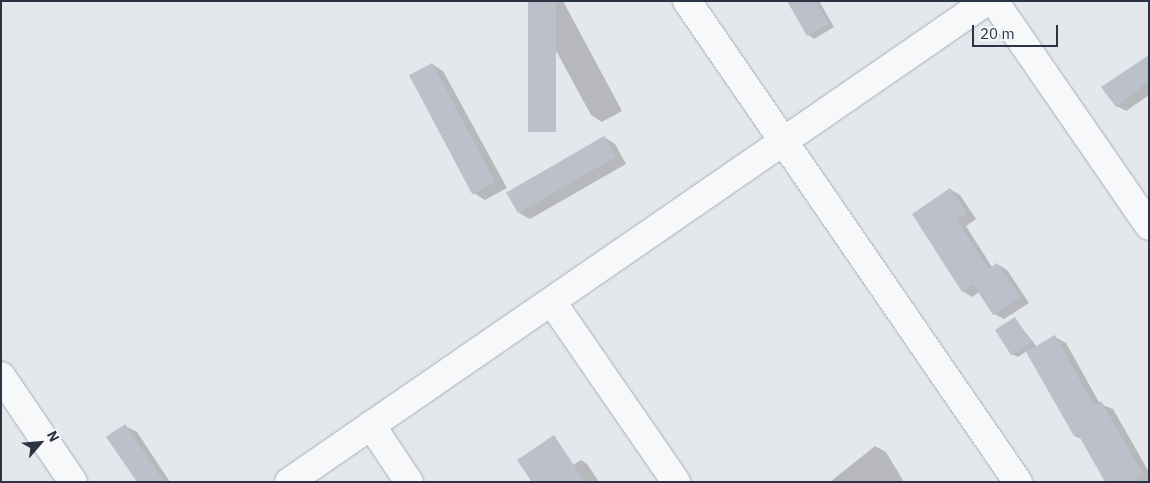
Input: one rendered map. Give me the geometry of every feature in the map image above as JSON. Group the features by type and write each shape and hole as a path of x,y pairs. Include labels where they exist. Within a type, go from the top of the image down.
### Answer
{"street":[{"path":"687,1 1018,482"},
{"path":"289,482 987,1"},
{"path":"994,1 1149,226"},
{"path":"552,302 676,482"},
{"path":"1,376 73,482"},
{"path":"371,425 410,482"}],"building":[{"path":"528,1 556,1 556,132 528,132"},
{"path":"787,1 816,1 829,24 807,36"},
{"path":"1149,55 1149,81 1116,107 1101,87"},
{"path":"432,63 495,182 472,194 409,75"},
{"path":"604,136 616,157 518,213 506,192"},
{"path":"950,188 967,213 957,220 988,269 997,263 1020,297 993,315 973,284 962,292 912,214"},
{"path":"1015,317 1031,342 1011,355 995,330"},
{"path":"1055,335 1094,406 1101,401 1143,474 1130,482 1105,482 1078,434 1074,436 1026,352"},
{"path":"125,424 164,482 137,482 106,437"},
{"path":"554,435 585,482 532,482 517,460"}]}
